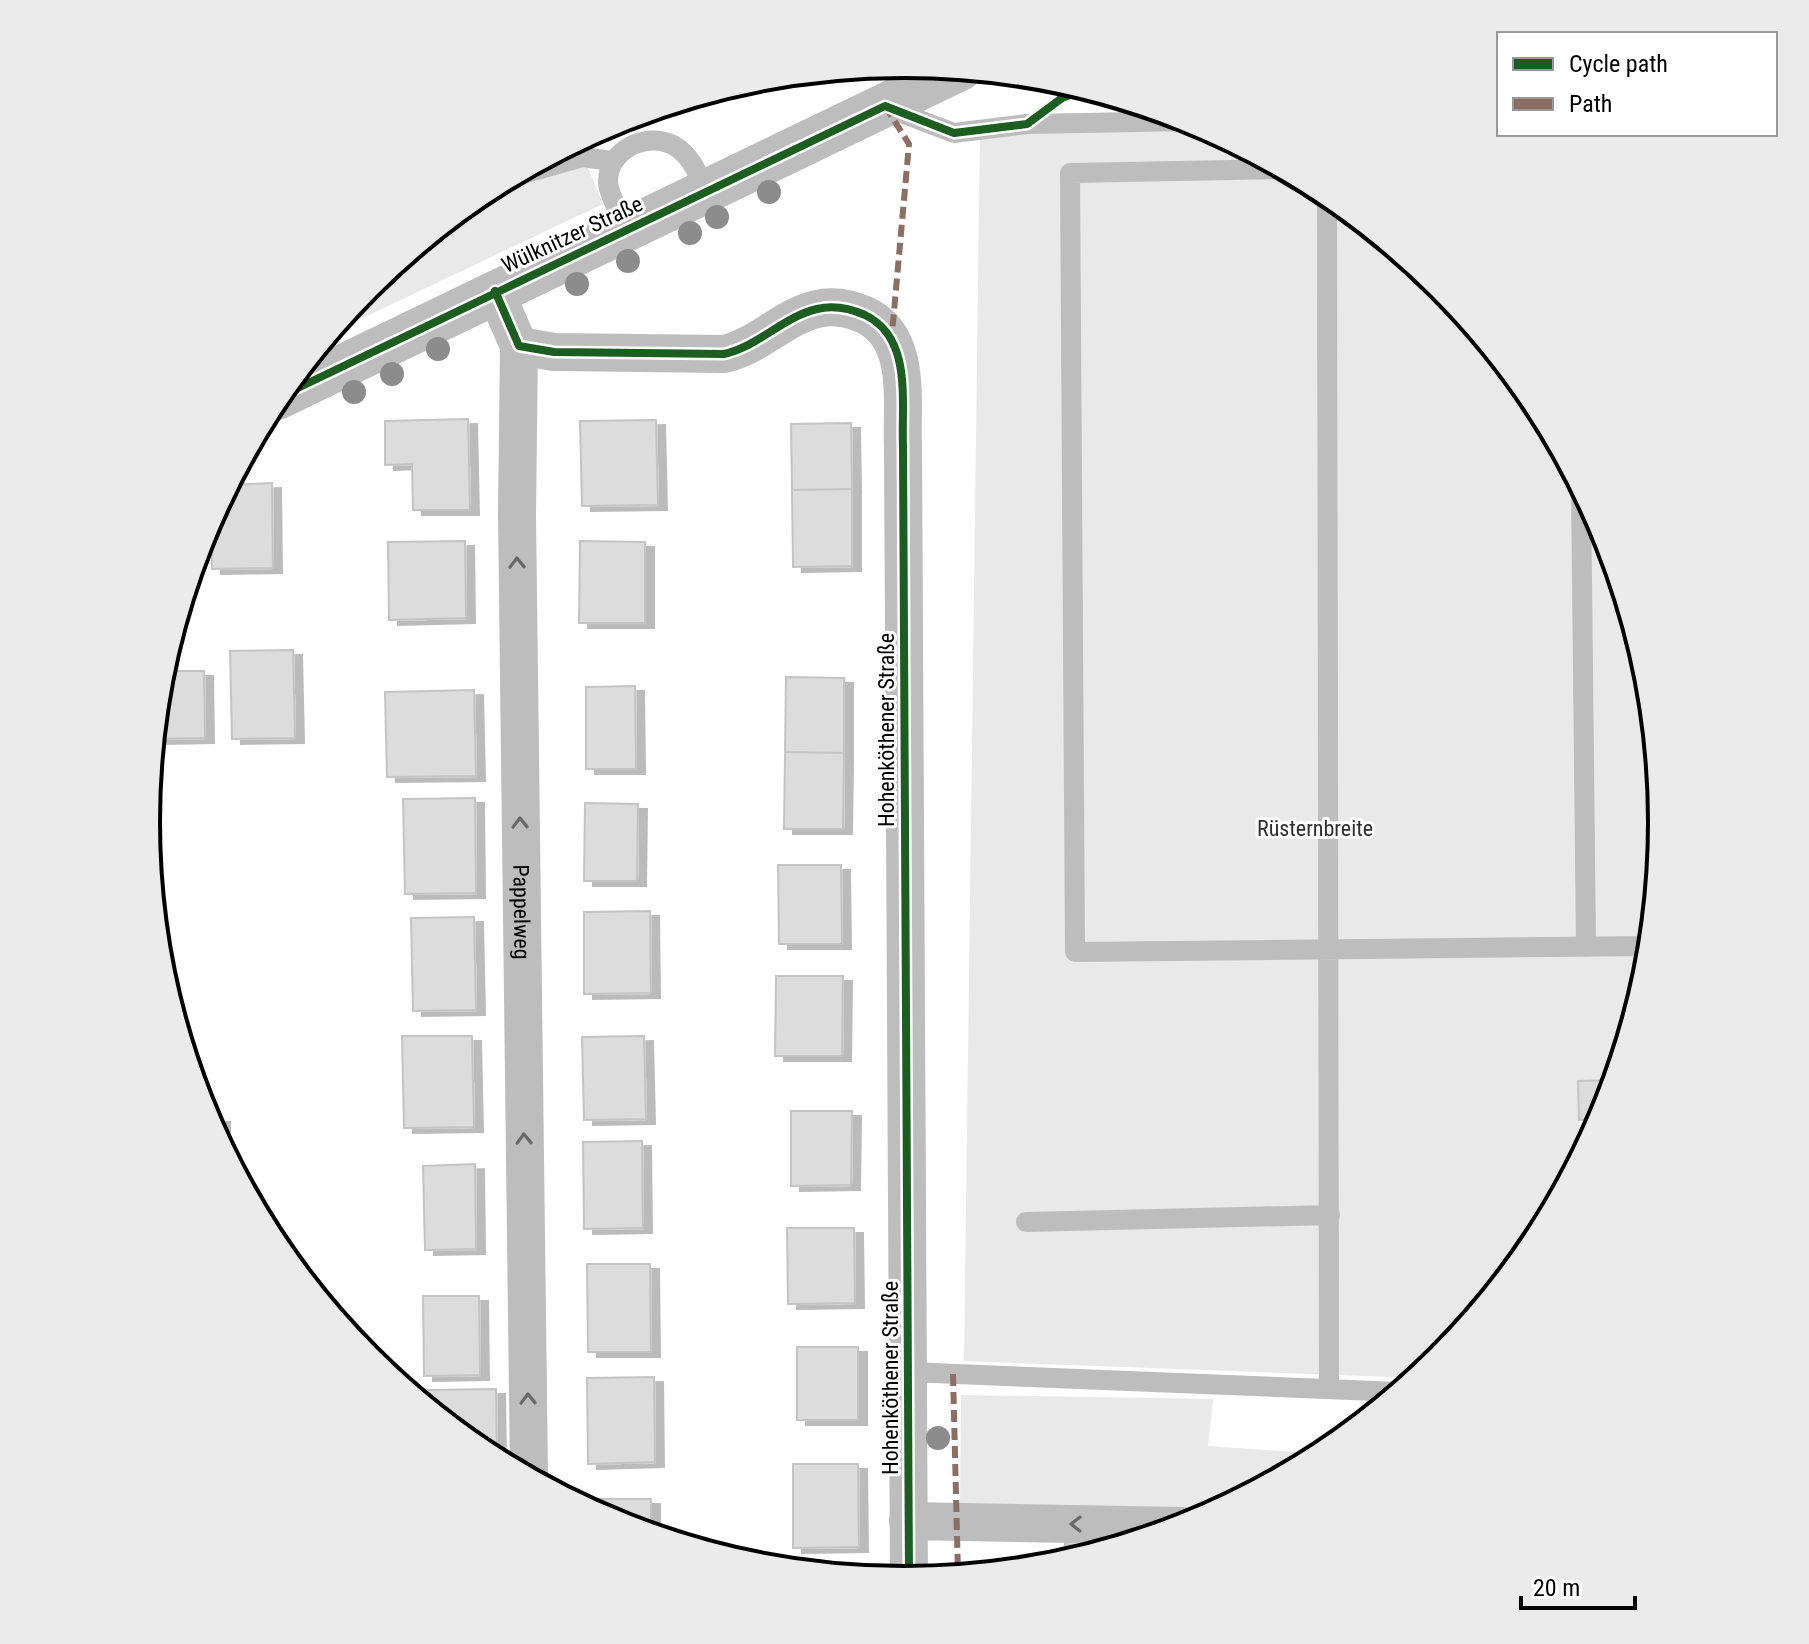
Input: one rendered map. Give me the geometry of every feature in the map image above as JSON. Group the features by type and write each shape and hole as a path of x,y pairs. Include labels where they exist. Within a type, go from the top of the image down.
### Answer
{"street":[{"name":"Wülknitzer Straße","path":"302,386 939,79"},
{"path":"495,291 519,346"},
{"name":"Hohenköthener Straße","path":"519,346 554,352 724,354 746,349 817,309 846,307 869,317 892,334 901,379 903,447 909,1566"},
{"name":"Pappelweg","path":"519,346 517,515 529,1464"},
{"path":"908,1521 1148,1525"}],"lane":[{"path":"885,106 954,133 1027,124 1156,122"},
{"path":"627,228 607,184 611,161 624,148 648,142 672,144 692,161 705,191"},
{"path":"559,164 583,157 611,161"},
{"path":"1260,169 1070,173 1075,952 1637,946"},
{"path":"1327,210 1329,1389"},
{"path":"1581,513 1586,947"},
{"path":"1026,1222 1330,1215"},
{"path":"908,1372 1382,1391"}],"green space":[{"name":"Rüsternbreite","path":"1170,127 1234,155 1318,203 1395,263 1431,296 1495,369 1549,450 1572,493 1609,583 1634,677 1647,773 1647,871 1634,967 1623,1015 1602,1080 1578,1081 1580,1134 1549,1194 1495,1275 1464,1313 1399,1377 964,1361 980,129"},
{"path":"581,152 603,204 353,323 414,263 452,232 491,203 575,155"},
{"path":"961,1395 1213,1399 1208,1446 1299,1452 1234,1489 1175,1514 960,1504"}],"building":[{"path":"468,419 470,510 413,510 412,464 385,465 385,421"},
{"path":"656,420 658,505 582,506 580,421"},
{"path":"851,423 852,489 792,490 791,424"},
{"path":"272,483 273,568 212,569 212,551 242,484"},
{"path":"852,489 852,566 793,567 792,490"},
{"path":"465,541 466,618 389,620 388,542"},
{"path":"580,541 645,542 645,623 579,623"},
{"path":"293,650 295,738 232,739 230,651"},
{"path":"176,671 204,671 205,738 166,739"},
{"path":"786,677 844,678 844,753 785,752"},
{"path":"635,686 636,769 586,769 586,687"},
{"path":"474,690 476,776 387,777 385,692"},
{"path":"785,752 844,753 843,829 784,829"},
{"path":"475,798 476,893 405,894 403,799"},
{"path":"585,803 638,804 637,881 584,881"},
{"path":"778,865 841,865 842,944 779,944"},
{"path":"650,911 651,993 584,994 584,912"},
{"path":"474,917 476,1010 413,1011 411,918"},
{"path":"776,976 843,976 842,1056 775,1056"},
{"path":"402,1036 472,1036 474,1127 404,1128"},
{"path":"644,1036 646,1119 584,1120 582,1037"},
{"path":"1602,1080 1586,1120 1579,1120 1578,1081"},
{"path":"791,1111 852,1111 851,1185 791,1186"},
{"path":"642,1141 643,1228 584,1229 583,1142"},
{"path":"475,1164 476,1249 425,1250 423,1166"},
{"path":"787,1228 854,1228 855,1303 788,1304"},
{"path":"587,1264 650,1264 651,1352 588,1352"},
{"path":"423,1296 479,1296 480,1375 424,1376"},
{"path":"797,1347 858,1347 858,1420 797,1420"},
{"path":"654,1377 655,1462 588,1464 587,1378"},
{"path":"496,1389 497,1445 452,1412 427,1390"},
{"path":"793,1464 858,1464 859,1547 793,1548"},
{"path":"598,1499 651,1499 651,1521"}],"marked path":[{"path":"885,106 909,144 892,334"},
{"path":"953,1374 958,1564"}],"cycle path":[{"path":"302,386 885,106 954,133 1027,124 1067,96"},
{"path":"495,291 519,346 554,352 724,354 749,345 793,318 835,307 865,315 880,325 898,355 903,392 909,1566"}]}
